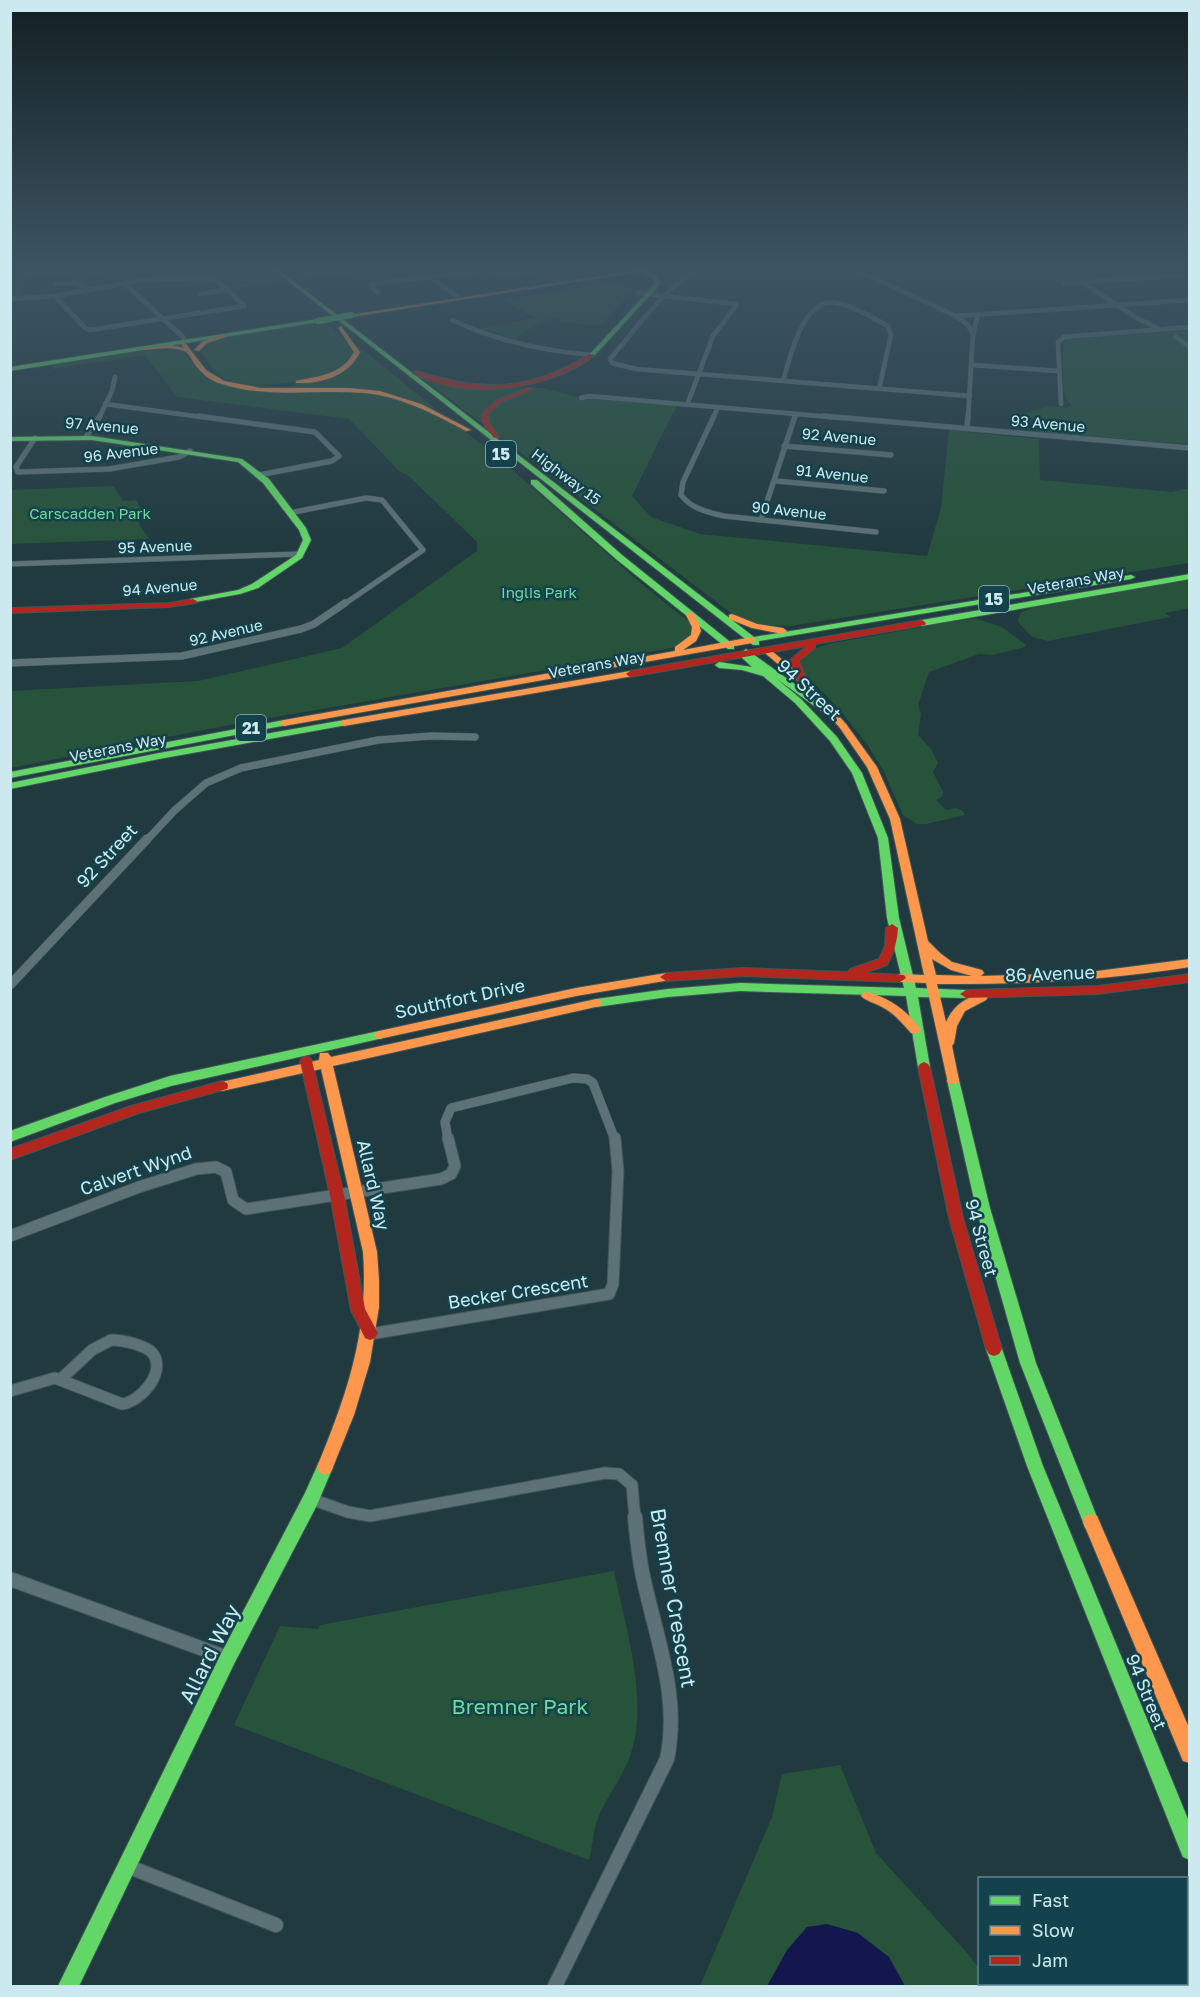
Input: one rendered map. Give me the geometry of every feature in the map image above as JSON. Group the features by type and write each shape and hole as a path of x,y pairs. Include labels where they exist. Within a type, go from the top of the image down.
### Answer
{"main road":[{"path":"10,367 37,363"},
{"path":"10,367 39,363"},
{"path":"199,363 205,373 224,383 354,390 394,396 433,410 475,434"},
{"path":"204,363 211,371 229,381 268,385 336,374 351,363"},
{"name":"Highway 15","path":"385,363 475,434 619,556 685,608 747,648"},
{"name":"Highway 15","path":"396,363 509,453 710,606 747,648"},
{"path":"401,363 419,375 442,382 484,386 516,385 550,378 581,363"},
{"path":"509,453 486,423 485,414 490,407 509,396 556,382 576,373 586,363"},
{"name":"97 Avenue","path":"10,439 86,437 190,451"},
{"path":"190,451 240,460 250,465 307,537 306,546 301,554"},
{"name":"94 Avenue","path":"10,611 163,605 200,600 251,588 301,554"},
{"path":"619,556 655,577 831,714"},
{"name":"Veterans Way","path":"10,786 322,725 684,665 800,632 1190,568"},
{"name":"Veterans Way","path":"10,775 312,717 651,657 824,641 1190,576"},
{"path":"710,606 749,625 800,632"},
{"path":"651,657 680,648 694,638 697,627 685,608"},
{"path":"498,697 506,692 930,613 940,608"},
{"path":"802,680 794,660 809,647 824,641"},
{"name":"94 Street","path":"747,648 768,675 817,719 834,739 857,773 883,838 893,918 911,992 917,1032 956,1218 1007,1391 1190,1850"},
{"name":"94 Street","path":"747,648 802,680 872,767 895,819 946,1053 983,1208 1028,1363 1110,1571 1190,1754"},
{"path":"684,665 737,666 768,675"},
{"path":"839,975 865,970 883,962 891,946 893,918"},
{"path":"922,939 934,957 954,970 1044,979"},
{"name":"86 Avenue","path":"930,979 1044,979 1130,973 1190,963"},
{"name":"Southfort Drive","path":"10,1137 89,1107 169,1082 303,1051 630,982 670,976 749,972 930,979"},
{"name":"86 Avenue","path":"911,992 1010,994 1119,989 1190,978"},
{"name":"Southfort Drive","path":"10,1155 136,1108 196,1092 596,1003 647,994 742,987 911,992"},
{"path":"815,989 877,998 904,1015 917,1032"},
{"path":"946,1053 950,1023 957,1009 975,999 1010,994"},
{"name":"Allard Way","path":"68,1986 228,1658 311,1499 341,1430 370,1334 374,1281 322,1047"},
{"name":"Allard Way","path":"303,1051 338,1195 358,1310 370,1334"}],"street":[{"path":"614,363 630,368 970,396"},
{"path":"687,405 704,363"},
{"path":"783,381 788,363"},
{"path":"879,389 885,363"},
{"path":"1059,363 1061,404"},
{"path":"967,429 972,365 1059,371"},
{"path":"86,437 105,404 115,383 115,377"},
{"name":"93 Avenue","path":"581,398 589,396 1190,448"},
{"path":"105,404 312,431 319,434 339,454 338,458 259,475"},
{"name":"90 Avenue","path":"718,407 683,482 681,495 685,502 700,510 761,520 876,532"},
{"path":"761,520 776,481 784,446 796,414"},
{"name":"96 Avenue","path":"35,438 16,467 18,472 109,469 178,457 190,451"},
{"name":"92 Avenue","path":"784,446 891,455"},
{"name":"91 Avenue","path":"776,481 884,492"},
{"name":"92 Avenue","path":"10,663 182,656 301,630 324,618 423,550 382,500 375,497 290,513"},
{"name":"95 Avenue","path":"10,564 301,554"},
{"name":"92 Street","path":"10,985 175,810 206,783 241,768 378,740 431,736 475,737"},
{"name":"Becker Crescent","path":"356,1192 441,1179 451,1174 455,1162 444,1124 446,1113 451,1108 573,1078 587,1079 595,1085 615,1138 618,1171 613,1284 609,1294 370,1334"},
{"name":"Calvert Wynd","path":"10,1236 139,1187 207,1166 222,1168 226,1172 233,1203 240,1208 251,1209 356,1192"},
{"path":"10,1391 42,1380 61,1379 122,1404 132,1404 141,1398 146,1390 156,1365 156,1358 154,1354 136,1345 111,1340 97,1346 61,1379"},
{"name":"Bremner Crescent","path":"311,1499 348,1512 370,1516 605,1473 619,1474 632,1485 644,1579 667,1677 674,1737 662,1769 555,1986"},
{"path":"10,1579 228,1658"},
{"path":"127,1866 276,1924"}],"green space":[{"name":"Inglis Park","path":"59,363 91,363 53,369 52,366"},
{"name":"Inglis Park","path":"151,363 193,363 205,377 222,383 360,392 395,397 458,426 494,454 636,579 689,622 692,627 691,637 672,648 224,726 11,768 10,691 198,681 342,648 477,551 477,542 410,477 398,470 349,419 177,397"},
{"path":"209,363 348,363 336,370 304,380 267,384 234,381 221,376"},
{"path":"379,363 437,410 399,398 363,391 287,387 342,372 352,365"},
{"path":"1063,363 1189,363 1189,444 1038,432 1038,419 1018,417 1018,415 1050,406 1066,408 1071,406 1066,398"},
{"path":"429,383 543,388 581,398 677,405 632,496 651,517 700,534 927,556 941,508 949,430 1039,439 1040,480 1172,492 1189,488 1189,563 790,626 759,625 731,613"},
{"name":"Carscadden Park","path":"113,486 123,501 136,500 146,518 138,522 149,539 11,544 11,490"},
{"path":"1189,580 1189,608 1165,613 1170,617 1048,641 1032,637 1018,622 1020,613 1037,606"},
{"path":"977,619 1002,627 1026,645 993,655 979,654 929,672 918,705 921,714 918,735 931,749 938,763 933,772 943,792 942,797 936,800 946,810 956,808 963,811 965,815 917,824 903,815 883,770 867,744 839,709 801,670 801,660 811,650 828,644"},
{"name":"Bremner Park","path":"614,1571 633,1662 636,1686 636,1732 628,1762 596,1824 589,1860 234,1725 280,1626 318,1629 320,1625"},
{"path":"840,1765 876,1853 968,1954 978,1968 978,1985 994,1986 700,1986 772,1817 782,1774"}],"shaded area":[{"path":"827,1924 858,1933 889,1957 905,1986 767,1986 787,1950 807,1927"}],"traffic: fast":[{"path":"10,369 47,363"},
{"path":"396,363 756,643"},
{"path":"10,439 92,438 240,460 266,481 303,530 307,540 299,556 255,586 240,592 193,601"},
{"path":"534,482 619,557 731,647"},
{"path":"922,623 1190,576"},
{"path":"752,640 1131,577"},
{"path":"746,652 831,714"},
{"path":"743,655 798,701 834,739 857,773 883,838 893,918 907,969 924,1067"},
{"path":"719,665 743,667 768,675"},
{"path":"10,775 284,723"},
{"path":"10,786 159,756 344,723"},
{"path":"596,1003 668,993 740,987 966,994"},
{"path":"10,1137 110,1100 170,1081 379,1035"},
{"path":"953,1080 983,1208 1028,1363 1091,1522"},
{"path":"994,1349 1035,1466 1190,1850"},
{"path":"68,1986 228,1658 311,1499 325,1467"}],"traffic: slow":[{"path":"196,363 208,375 240,387 261,390 349,390 380,393 419,406 468,430"},
{"path":"298,382 333,375 350,363"},
{"path":"678,649 693,639 697,631 690,615"},
{"path":"732,617 755,626 783,631"},
{"path":"284,723 752,640"},
{"path":"768,651 802,680 843,726 872,767 895,819 953,1080"},
{"path":"344,723 630,674"},
{"path":"925,944 948,965 978,973"},
{"path":"900,978 1045,979 1082,977 1190,963"},
{"path":"379,1035 576,992 666,977"},
{"path":"867,996 894,1008 915,1030"},
{"path":"948,1043 956,1014 966,1004 982,997"},
{"path":"222,1086 596,1003"},
{"path":"324,1056 370,1252 372,1280 368,1335 362,1362 346,1415 325,1467"},
{"path":"1091,1522 1190,1754"}],"traffic: jam":[{"path":"416,373 438,381 461,385 507,386 529,383 551,376 578,363"},
{"path":"496,437 486,423 485,414 499,401 530,389"},
{"path":"10,611 169,605 193,601"},
{"path":"630,674 922,623"},
{"path":"802,680 794,660 812,646"},
{"path":"854,972 883,962 891,946 892,928"},
{"path":"666,977 743,972 900,978"},
{"path":"966,994 1098,990 1190,978"},
{"path":"306,1061 337,1195 358,1310 370,1333"},
{"path":"924,1067 956,1218 994,1349"},
{"path":"10,1155 136,1109 222,1086"}]}
